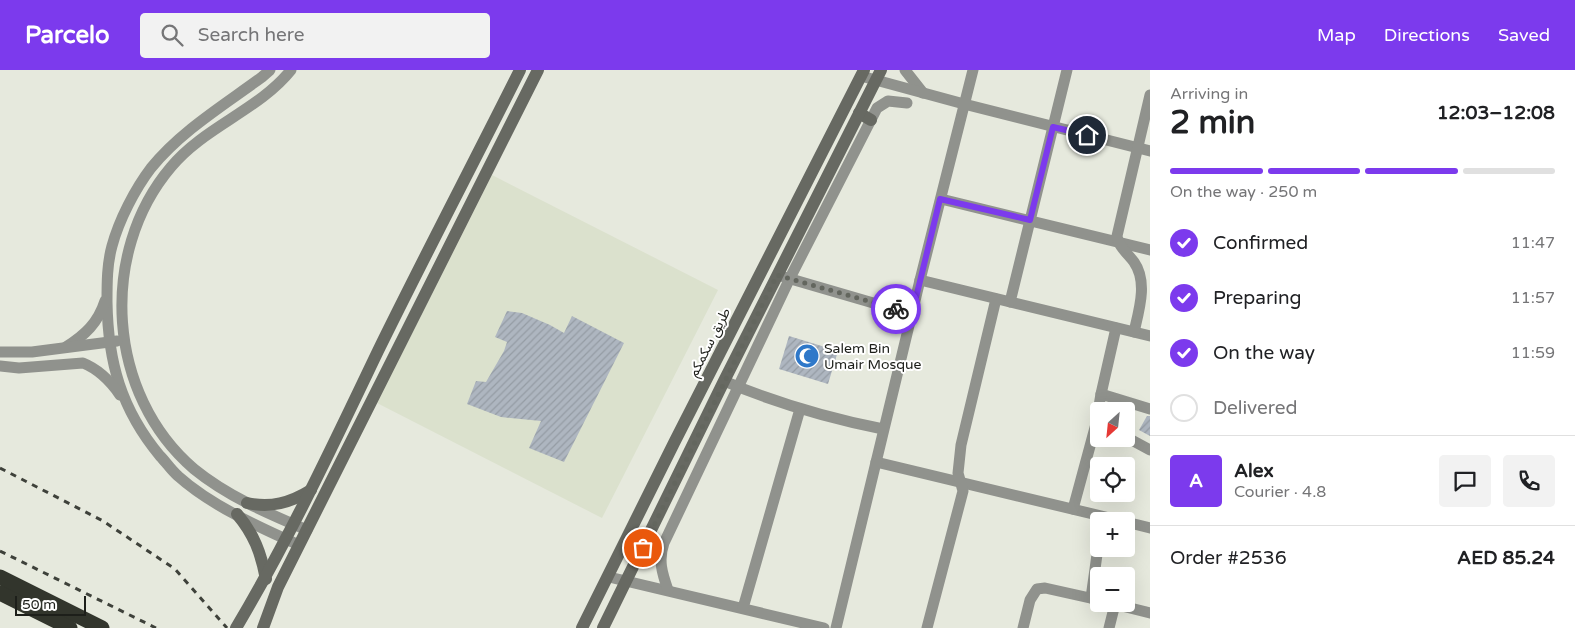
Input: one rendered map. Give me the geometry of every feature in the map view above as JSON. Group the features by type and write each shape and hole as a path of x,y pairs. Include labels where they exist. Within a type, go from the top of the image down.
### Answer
{"highway":[{"path":"0,576 102,628"},
{"path":"0,593 70,628"}],"street":[{"path":"125,403 109,342 107,270 112,245 133,196 150,169 183,135 270,70"},
{"path":"291,70 274,86 192,146 170,167 150,197 135,232 127,257 122,284 121,310 124,341 139,393 154,421 173,447 193,468 223,490 306,530"},
{"path":"236,628 266,579 397,313 520,70"},
{"path":"263,628 278,587 306,530 538,70"},
{"path":"905,70 923,93"},
{"path":"836,628 883,429 973,70"},
{"path":"1010,302 1067,70"},
{"path":"862,73 878,75 923,93 1150,151"},
{"name":"طريق سكمكم","path":"582,628 862,73"},
{"path":"603,628 724,381 878,75"},
{"path":"1134,332 1140,305 1141,279 1136,264 1118,242 1117,236 1150,94"},
{"path":"668,590 660,565 662,550 790,278 877,108 884,102 907,103"},
{"path":"859,113 871,120"},
{"path":"940,199 1150,250"},
{"path":"777,275 912,314"},
{"path":"920,280 1150,336"},
{"path":"62,350 90,329 102,310 107,292"},
{"path":"927,628 963,492 958,473 961,445 996,299"},
{"path":"1100,402 1116,328"},
{"path":"0,352 62,350 124,341"},
{"path":"0,366 19,368 83,363 92,366 116,389 146,439 176,474 200,494 299,545"},
{"path":"724,381 800,409 883,429"},
{"path":"1101,394 1150,409"},
{"path":"743,608 800,409"},
{"path":"1135,442 1150,450"},
{"path":"1073,509 1090,448"},
{"path":"876,462 1073,509 1090,515"},
{"path":"247,503 258,505 288,502 311,490"},
{"path":"237,514 254,537 260,550 266,579"},
{"path":"1135,524 1150,528"},
{"path":"609,577 743,608 800,625 824,628"},
{"path":"1023,628 1030,600 1037,590 1045,588 1090,598"},
{"path":"1135,609 1150,613"},
{"path":"1109,628 1112,612"}],"shaded area":[{"path":"492,175 718,290 602,518 377,403"}],"building":[{"path":"507,311 522,313 564,333 572,316 624,343 564,462 529,448 541,421 501,417 467,404 476,381 486,382 504,351 507,342 495,337"},
{"path":"789,336 838,351 828,384 779,369"},
{"path":"1147,416 1150,416 1150,436 1139,430"}],"railway":[{"path":"0,468 103,521 175,569 227,628"},
{"path":"0,551 156,628"}],"way so far":[{"path":"643,548 777,275 896,309"}],"place":[{"name":"Salem Bin Umair Mosque","path":"807,356"}],"route":[{"path":"896,309 912,314 940,199 1030,220 1053,127 1087,135"}]}
